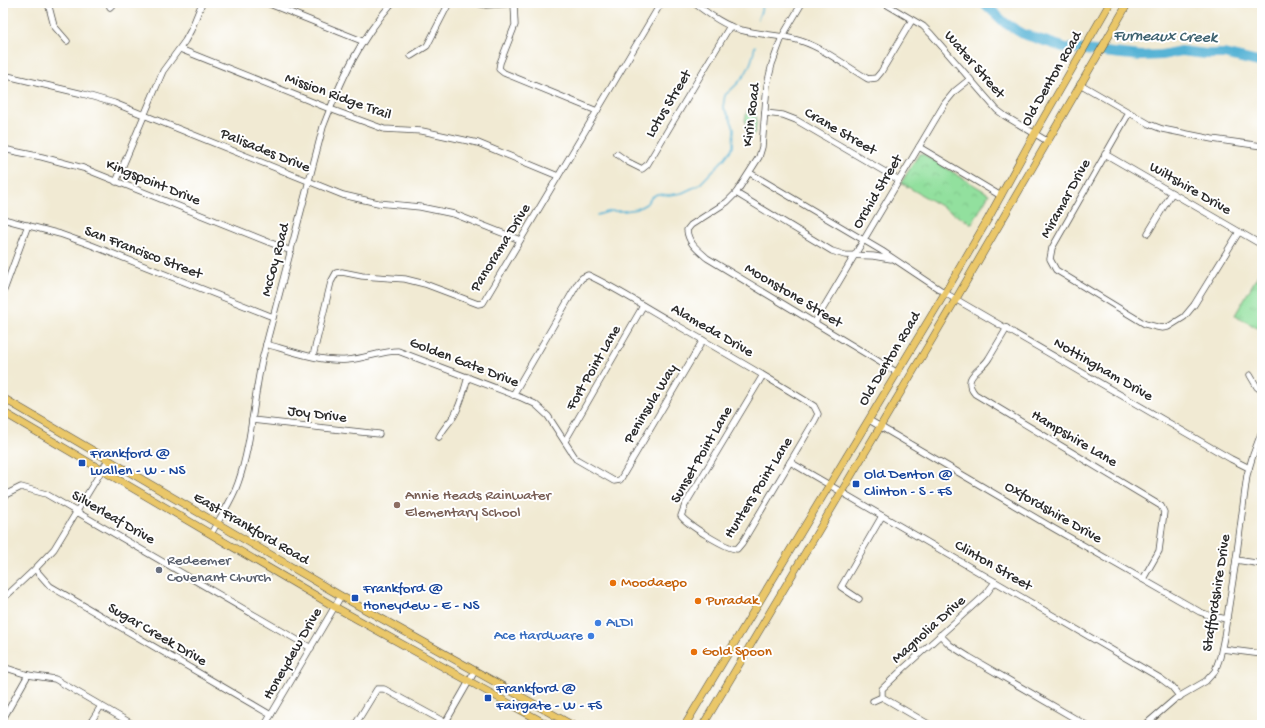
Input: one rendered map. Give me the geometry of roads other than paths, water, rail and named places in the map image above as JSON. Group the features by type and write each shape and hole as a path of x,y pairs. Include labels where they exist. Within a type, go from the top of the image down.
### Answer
{"main road":[{"name":"Old Denton Road","path":"685,725 898,373 1110,4"},
{"name":"Old Denton Road","path":"703,725 956,299 1126,6"},
{"name":"East Frankford Road","path":"3,398 341,596 572,725"},
{"name":"East Frankford Road","path":"3,412 335,607 548,725"},
{"path":"734,644 747,651"}],"street":[{"path":"48,3 54,26 67,41"},
{"path":"116,182 129,148 145,116 163,71 180,49 191,30 202,3"},
{"path":"267,3 362,41"},
{"name":"McCoy Road","path":"211,534 238,484 246,453 257,383 266,344 323,127 344,75 362,41 392,3"},
{"path":"411,56 427,46 449,3"},
{"path":"476,3 489,5 516,3 515,25 499,69 504,73 597,111"},
{"name":"Panorama Drive","path":"312,356 331,282 336,273 342,272 426,284 478,304 483,303 661,3"},
{"path":"694,3 715,18 730,26 747,31 801,41 817,47 868,79 876,78 912,20"},
{"name":"Kirin Road","path":"687,230 691,225 727,202 736,193 759,157 762,146 767,85 772,64 782,37 802,3"},
{"name":"Water Street","path":"884,3 923,26 1004,116 1047,141"},
{"name":"Lotus Street","path":"617,154 628,162 642,168 647,165 730,26"},
{"name":"Mission Ridge Trail","path":"180,49 384,129 422,131 478,143 558,176"},
{"name":"Palisades Drive","path":"3,75 114,103 343,195 365,201 420,206 454,214 520,240"},
{"name":"Orchid Street","path":"814,322 945,103 955,91 970,79"},
{"path":"1080,84 1149,124 1212,139 1262,146"},
{"name":"Crane Street","path":"765,113 783,115 796,120 899,180"},
{"name":"Miramar Drive","path":"1129,113 1058,236 1050,253 1051,263 1056,270 1061,275 1146,324 1157,328 1168,327 1184,317 1194,305 1239,232"},
{"path":"919,147 1000,196"},
{"name":"Kingspoint Drive","path":"3,149 42,156 83,168 291,251"},
{"name":"Wiltshire Drive","path":"1105,154 1262,245"},
{"name":"Nottingham Drive","path":"750,173 893,259 945,293 1184,432 1249,468"},
{"path":"736,193 832,251 844,255 872,256 893,259"},
{"path":"1148,233 1172,193"},
{"name":"San Francisco Street","path":"3,218 60,234 91,245 273,317"},
{"path":"3,293 28,225"},
{"name":"Moonstone Street","path":"687,230 690,241 707,258 898,373"},
{"name":"Alameda Drive","path":"513,395 578,283 582,278 588,275 607,284 763,375 814,406 818,414"},
{"name":"Fort Point Lane","path":"565,441 643,306"},
{"name":"Hampshire Lane","path":"1007,328 988,360 972,376 970,384 971,390 975,394 1161,506 1164,512 1159,551 1143,579"},
{"name":"Peninsula Way","path":"620,480 703,340"},
{"name":"Golden Gate Drive","path":"266,344 334,360 348,360 387,351 398,351 468,377 535,404 543,410 565,441 572,454 582,463 614,481 620,480"},
{"name":"Sunset Point Lane","path":"710,537 684,521 681,516 682,510 763,375"},
{"path":"1250,375 1257,388 1262,391"},
{"path":"439,437 453,416 468,377"},
{"name":"Hunters Point Lane","path":"710,537 732,549 737,549 742,543 818,414"},
{"name":"Joy Drive","path":"252,420 379,434"},
{"name":"Oxfordshire Drive","path":"870,420 1200,612 1227,619"},
{"name":"Staffordshire Drive","path":"1145,725 1180,697 1206,681 1212,675 1220,657 1236,560 1244,489 1249,468 1262,431"},
{"path":"3,599 54,549 108,460"},
{"name":"Clinton Street","path":"790,462 1160,678 1172,687 1180,697"},
{"name":"Silverleaf Drive","path":"3,496 20,487 46,494 78,511 311,648"},
{"path":"859,598 841,587 882,516"},
{"path":"1236,560 1262,564"},
{"name":"Sugar Creek Drive","path":"35,569 50,586 271,715"},
{"name":"Magnolia Drive","path":"882,697 882,689 986,594 995,582"},
{"name":"Honeydew Drive","path":"265,725 341,596"},
{"path":"940,635 950,645 969,657 1086,725"},
{"path":"1222,649 1262,654"},
{"path":"3,667 28,675 55,679 134,725"},
{"path":"355,725 377,689 384,689 446,724 476,671"},
{"path":"3,719 28,675"},
{"path":"873,701 882,697 930,725"},
{"path":"90,725 101,706"}],"waterway":[{"path":"758,19 764,3"},
{"name":"Furneaux Creek","path":"984,3 1005,23 1023,34 1066,48 1141,56 1162,55 1181,51 1206,54 1224,54 1262,63"},
{"path":"597,215 611,211 637,209 646,204 657,194 669,195 682,193 699,185 724,159 733,147 734,128 723,107 725,95 745,74 751,62 755,46"}],"place":[{"name":"Frankford @ Luallen - W - NS","path":"82,463"},
{"name":"Old Denton @ Clinton - S - FS","path":"856,484"},
{"name":"Annie Heads Rainwater Elementary School","path":"397,505"},
{"name":"Redeemer Covenant Church","path":"159,570"},
{"name":"Moodaepo","path":"613,583"},
{"name":"Frankford @ Honeydew - E - NS","path":"355,598"},
{"name":"Puradak","path":"698,601"},
{"name":"ALDI","path":"598,623"},
{"name":"Ace Hardware","path":"591,636"},
{"name":"Gold Spoon","path":"694,652"},
{"name":"Frankford @ Fairgate - W - FS","path":"488,698"}]}
